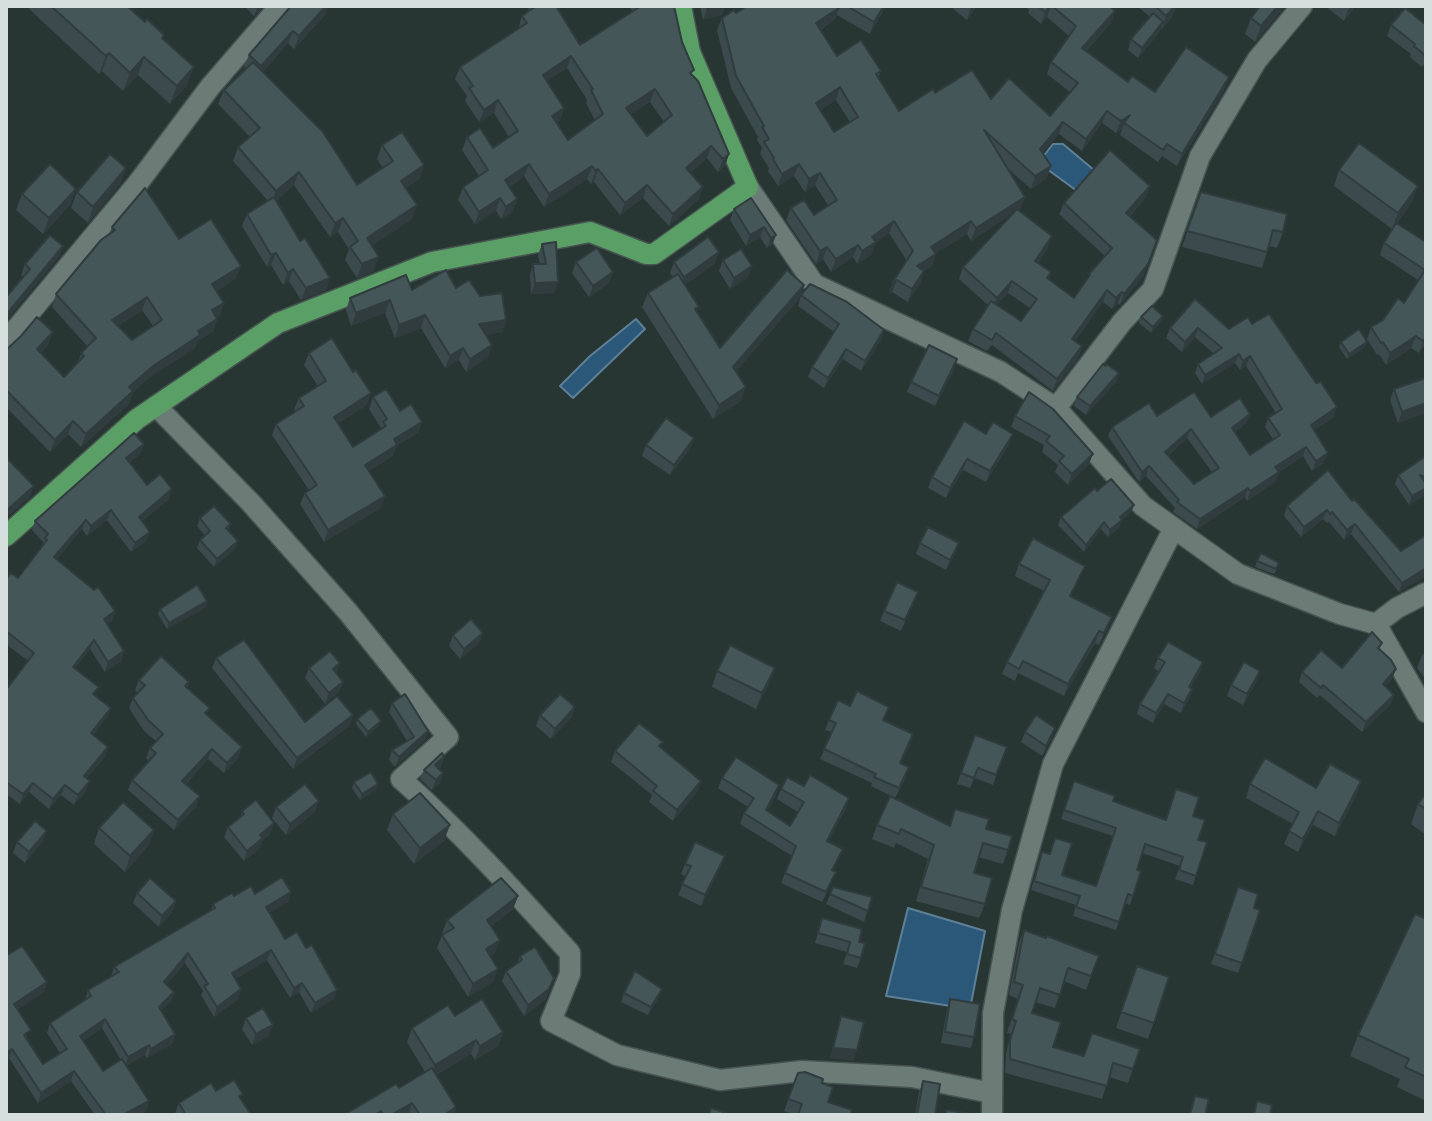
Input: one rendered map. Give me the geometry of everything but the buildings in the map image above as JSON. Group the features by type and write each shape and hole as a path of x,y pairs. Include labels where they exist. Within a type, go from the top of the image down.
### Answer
{"main road":[{"path":"6,536 137,419 278,323 432,262 590,232 646,254 654,254 748,187 690,52 681,6"}],"street":[{"path":"6,341 138,183 210,87 280,6"},
{"path":"1056,408 1122,322 1153,289 1200,156 1257,60 1302,6"},
{"path":"748,187 814,284 1001,372 1056,408 1143,506 1238,574 1340,614 1376,624 1426,712"},
{"path":"156,406 251,503 348,612 448,737 401,779 515,891 570,953 570,974 551,1021 617,1055 720,1080 802,1071 912,1077 992,1093"},
{"path":"992,1115 993,1013 1012,910 1053,764 1174,528"},
{"path":"1376,624 1397,608 1426,593"}],"water":[{"path":"1053,144 1063,144 1094,170 1077,191 1047,169 1042,158"},
{"path":"636,319 645,329 573,398 560,386 590,356"},
{"path":"908,908 985,931 970,1009 886,996"}]}
